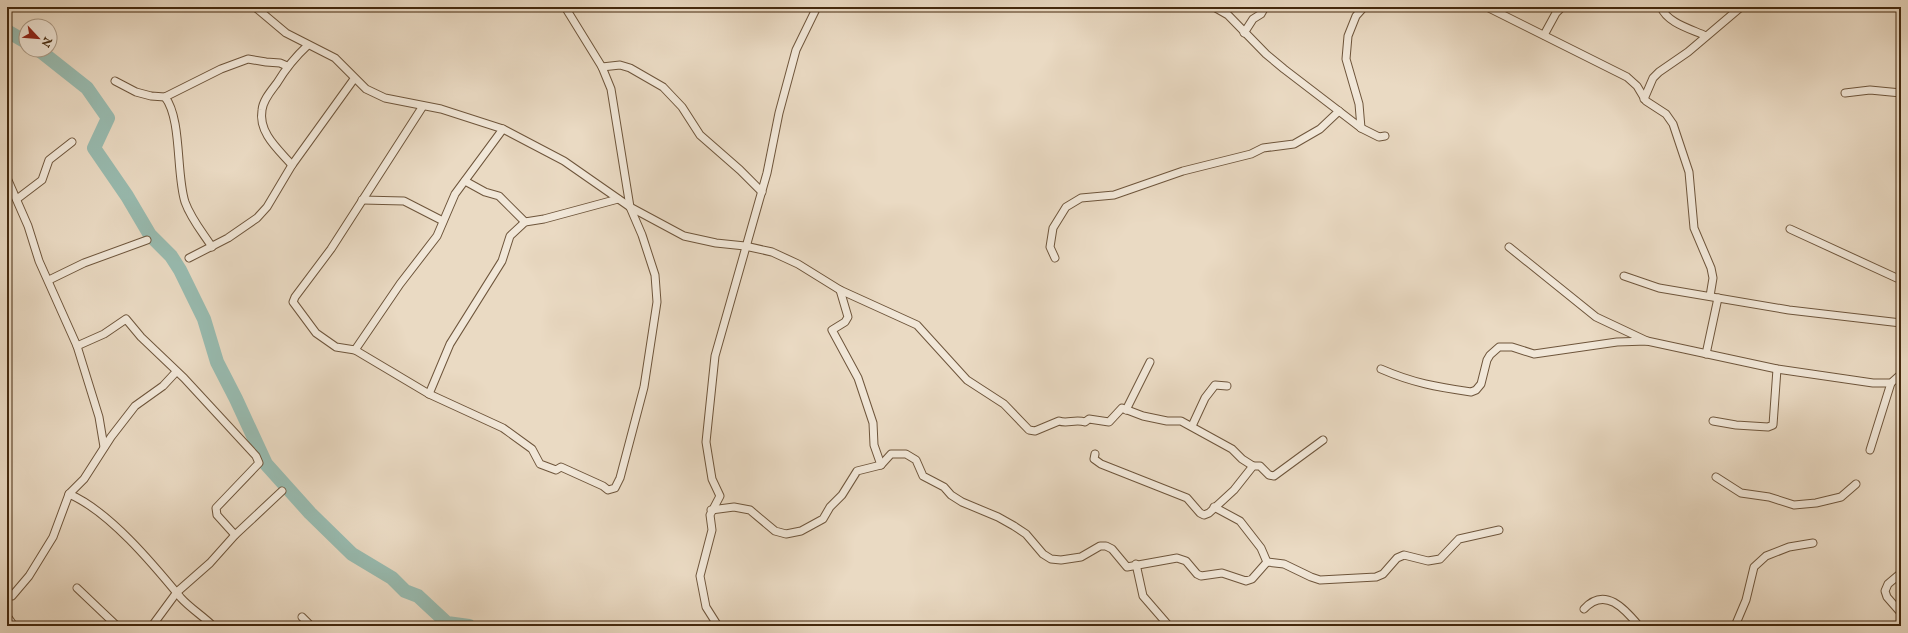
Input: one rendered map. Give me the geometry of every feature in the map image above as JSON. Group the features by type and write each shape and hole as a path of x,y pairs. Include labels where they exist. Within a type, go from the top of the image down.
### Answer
{"street":[{"path":"255,7 286,33 335,58 354,79 366,89 385,98 441,109 503,129 570,164 630,207 684,236 772,252 798,264 840,290 917,325 967,380 1004,404 1029,430 1035,431 1059,421 1064,423 1079,420 1085,422 1089,419 1109,422 1120,408 1168,421 1182,421 1232,449 1242,459 1253,466 1260,466 1269,475 1274,476 1323,440"},
{"path":"422,106 331,250 293,302 316,333 336,347 355,350 429,394 503,428 532,449 540,464 556,470 561,467 603,486 608,490 615,488 620,478 644,387 657,302 655,275 642,235 630,207 611,88 602,67 565,7"},
{"path":"718,626 706,607 700,576 712,530 711,510 720,496 712,479 706,442 715,356 745,246 762,192 773,149 779,113 796,50 817,7"},
{"path":"1214,7 1228,15 1272,59 1361,128 1379,137 1385,136"},
{"path":"1244,32 1253,19 1261,14 1265,7"},
{"path":"1487,7 1627,76 1637,86 1644,99 1670,118 1689,172 1693,222 1711,268 1713,278 1710,296"},
{"path":"1544,36 1556,13 1562,7"},
{"path":"1661,7 1663,13 1670,18 1706,36"},
{"path":"1644,99 1656,75 1676,61 1741,7"},
{"path":"1361,8 1348,36 1346,59 1358,104 1361,128"},
{"path":"292,165 276,149 267,135 262,110 266,100 287,66 308,45"},
{"path":"115,82 144,94 166,97 221,69 248,59 276,62 287,66"},
{"path":"602,67 620,65 630,68 662,87 682,107 700,135 740,170 762,192"},
{"path":"189,258 212,248 257,218 268,207 292,165 354,79"},
{"path":"1845,93 1870,90 1901,94"},
{"path":"166,97 170,105 176,127 177,147 185,201 191,216 212,248"},
{"path":"1055,258 1050,247 1053,228 1066,207 1081,198 1114,195 1183,171 1251,154 1263,148 1294,144 1320,129 1339,111"},
{"path":"355,350 400,284 437,236 455,194 503,129"},
{"path":"17,199 42,180 49,160 72,142"},
{"path":"7,178 28,226 39,261 49,280 77,346 98,418 104,448"},
{"path":"465,181 506,201 525,222"},
{"path":"429,394 450,344 502,261 510,236 525,222 544,220 618,199"},
{"path":"362,200 404,201 443,221"},
{"path":"1790,229 1901,280"},
{"path":"49,280 84,263 147,240"},
{"path":"1509,247 1596,317 1647,341 1778,369 1873,383 1891,383"},
{"path":"1624,276 1659,288 1789,310 1901,323"},
{"path":"840,290 848,318 845,322 832,330 858,378 873,423 874,445 881,465"},
{"path":"1706,354 1718,298"},
{"path":"77,346 104,334 126,319 176,372 184,378 259,461 249,474 216,508 217,515 235,535"},
{"path":"1380,370 1404,380 1422,385 1471,392 1476,390 1481,384 1487,360 1499,347 1512,347 1534,354 1617,342 1647,341"},
{"path":"1126,410 1150,362"},
{"path":"1713,421 1768,427 1773,425 1778,369"},
{"path":"7,596 12,596 29,576 53,537 69,494 84,479 104,448 135,406 163,386 176,372"},
{"path":"1870,450 1891,383 1901,374"},
{"path":"1192,426 1210,390 1215,385 1227,386"},
{"path":"711,510 734,507 750,510 775,531 786,534 801,531 823,518 830,507 842,495 858,471 881,465 891,454 906,454 916,460 923,476 944,487 951,495 962,502 998,517 1014,526 1026,534 1043,554 1051,559 1060,560 1081,557 1100,546 1106,546 1112,549 1127,567 1136,564 1183,558 1201,576 1222,573 1242,582 1252,579 1267,562"},
{"path":"1095,454 1094,459 1101,464 1187,498 1202,515 1209,513 1234,490 1253,466"},
{"path":"1716,477 1741,493 1769,497 1794,505 1816,503 1841,497 1856,484"},
{"path":"152,626 177,592 210,563 235,535 282,491"},
{"path":"69,494 81,499 113,525 138,548 177,592 181,599 213,626"},
{"path":"1214,507 1240,521 1261,548 1267,562"},
{"path":"1267,562 1284,564 1320,580 1376,577 1383,574 1397,558 1404,555 1412,555 1428,561 1440,559 1459,540 1499,530"},
{"path":"1735,626 1746,600 1754,566 1766,556 1789,547 1813,543"},
{"path":"1136,564 1143,596 1169,626"},
{"path":"1901,573 1888,584 1885,590 1887,597 1901,613"},
{"path":"76,588 117,626"},
{"path":"1584,609 1593,600 1600,598 1610,601 1625,609 1639,626"},
{"path":"7,616 14,626"},
{"path":"302,617 310,626"}],"waterway":[{"path":"7,31 18,37"},
{"path":"49,58 87,88 108,118 94,148 127,196 150,235 171,256 180,270 204,319 217,362 266,464 310,513 352,554 392,578 405,591 418,596 447,623 469,626"}]}
